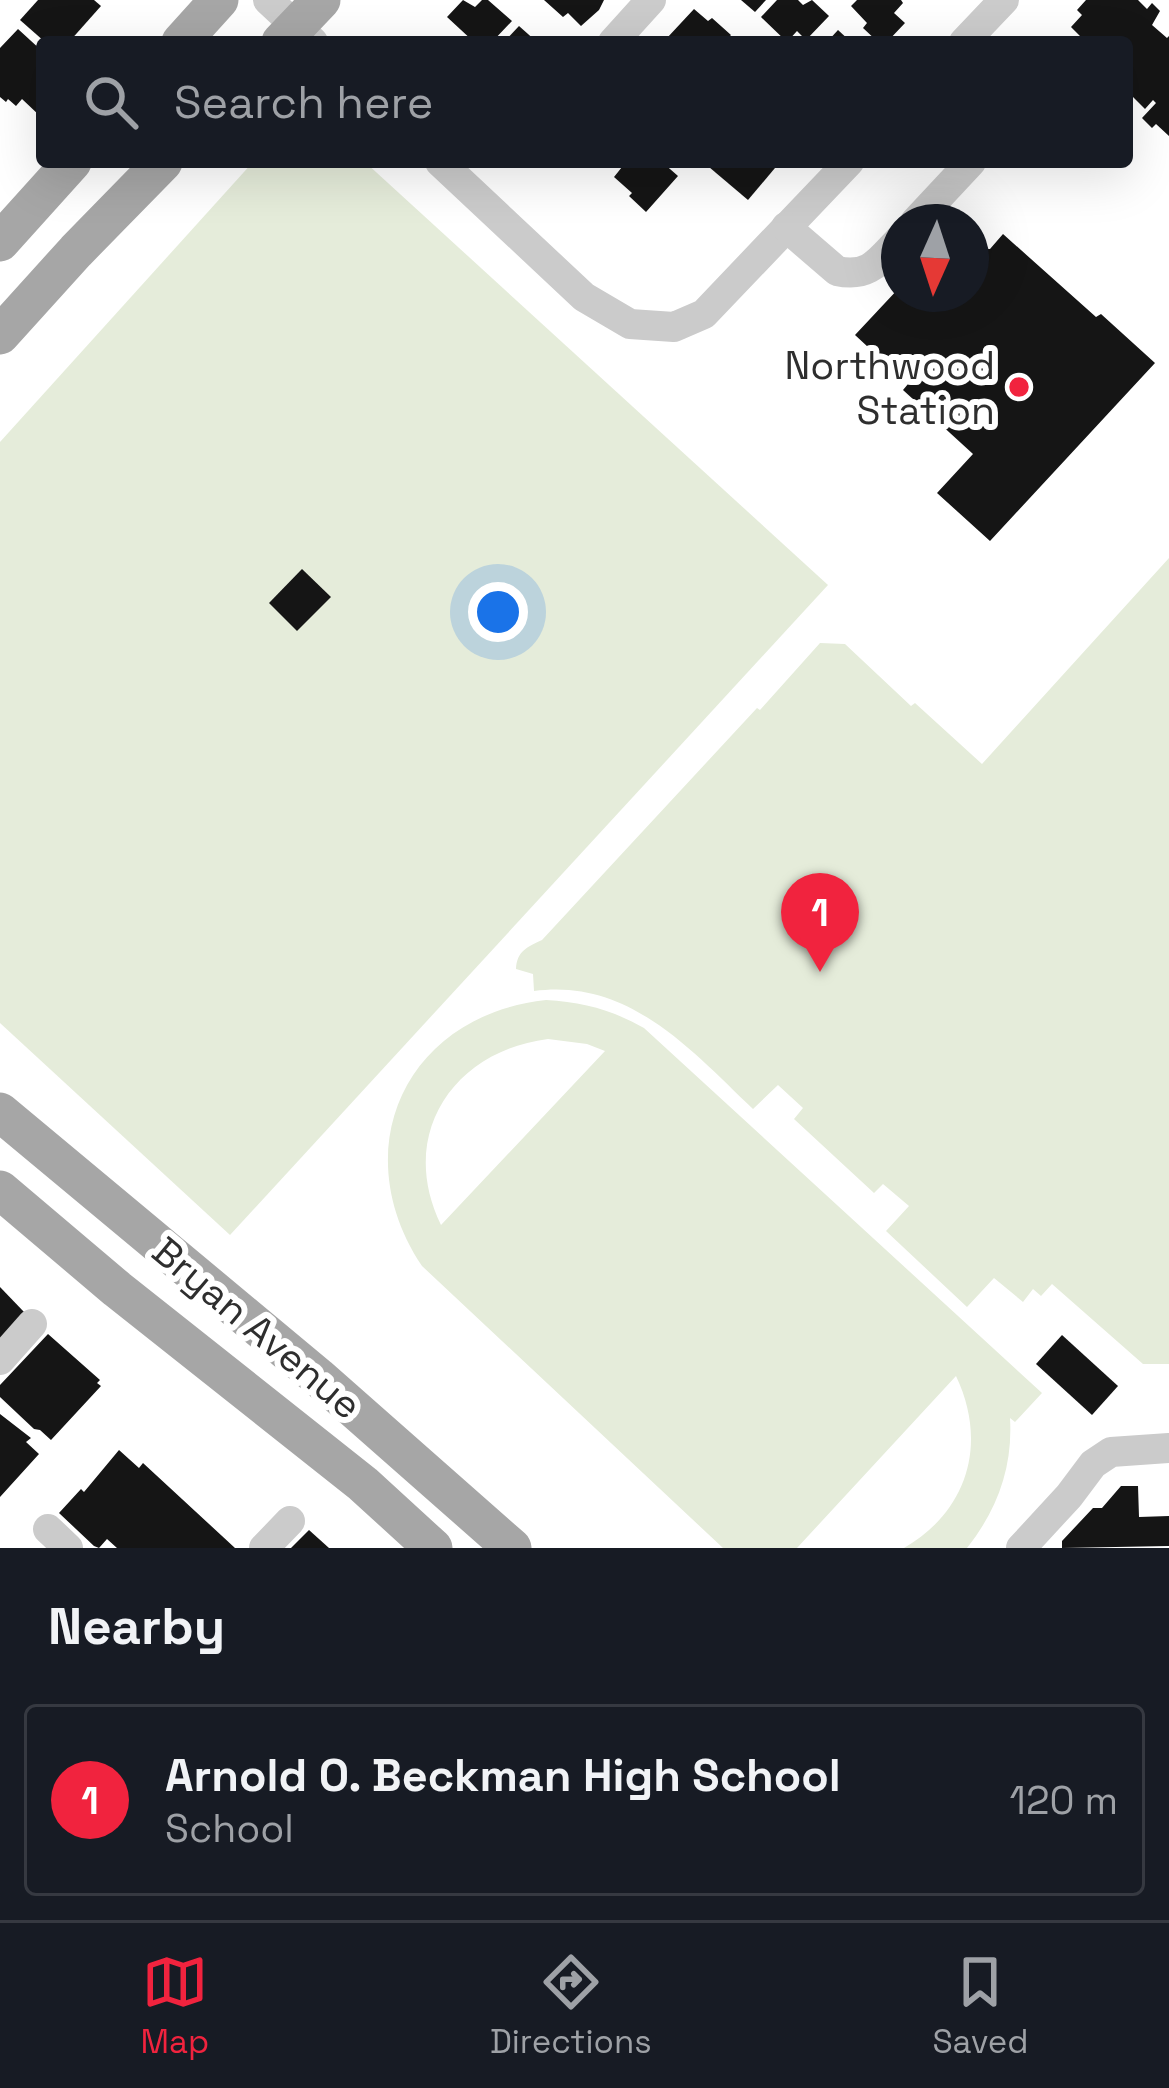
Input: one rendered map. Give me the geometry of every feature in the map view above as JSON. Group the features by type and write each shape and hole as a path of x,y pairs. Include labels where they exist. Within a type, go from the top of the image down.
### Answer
{"main road":[{"path":"186,36 219,0"},
{"path":"0,242 67,168"},
{"path":"0,335 157,168"},
{"name":"Bryan Avenue","path":"0,1112 318,1377 512,1548"},
{"name":"Bryan Avenue","path":"0,1190 364,1484 434,1548"}],"street":[{"path":"618,36 651,0"},
{"path":"970,36 1004,0"},
{"path":"446,168 584,297 630,324 674,327 704,314 843,168"},
{"path":"932,204 965,168"},
{"path":"786,227 837,271 868,270 881,257"},
{"path":"0,1360 32,1324"},
{"path":"1021,1548 1093,1464 1111,1452 1169,1448"},
{"path":"264,1548 290,1521"}],"green space":[{"path":"248,168 372,168 828,585 230,1235 0,1023 0,442"},
{"path":"1169,558 1169,1364 1143,1364 1052,1284 1041,1296 1033,1289 1023,1302 994,1278 967,1307 886,1231 909,1206 883,1184 874,1193 794,1119 803,1108 778,1085 753,1109 682,1042 629,1007 568,990 534,991 533,974 516,969 524,950 542,940 820,643 845,644 982,764"},
{"path":"560,1001 609,1012 644,1028 1042,1393 1015,1422 1010,1418 1001,1488 967,1548 904,1548 944,1515 966,1473 970,1426 956,1376 797,1548 723,1548 422,1266 399,1222 389,1177 390,1134 402,1095 425,1060 457,1031 497,1011","holes":["548,1039 605,1051 441,1225 429,1192 430,1130 442,1103 461,1079 485,1060 514,1047"]}],"building":[{"path":"38,0 94,0 101,6 74,36 38,36 20,20"},
{"path":"463,0 475,7 488,0 512,21 498,36 468,36 447,17"},
{"path":"544,0 604,0 581,26"},
{"path":"741,0 766,0 755,12"},
{"path":"777,0 798,0 803,5 812,0 829,16 810,36 797,31 781,36 761,17"},
{"path":"857,0 901,0 894,13 905,23 893,36 872,36 851,6"},
{"path":"1086,0 1138,0 1147,9 1152,3 1160,11 1152,25 1169,36 1169,136 1142,118 1156,103 1153,100 1145,109 1133,97 1133,36 1080,36 1071,27 1082,15 1077,10"},
{"path":"694,9 731,35 730,36 669,36"},
{"path":"519,26 530,36 510,36"},
{"path":"18,29 36,46 36,112 22,99 16,106 0,97 0,48"},
{"path":"621,168 669,168 678,176 646,212 614,177"},
{"path":"710,168 775,168 748,200"},
{"name":"Northwood Station","path":"1003,234 1155,363 990,541 937,493 973,454 903,390 908,384 855,335 881,307 881,312 989,312 990,249"},
{"path":"302,569 331,597 297,631 269,603"},
{"path":"0,1287 25,1313 0,1342"},
{"path":"48,1334 101,1386 51,1440 0,1397 0,1385"},
{"path":"1062,1335 1118,1386 1092,1415 1036,1364"},
{"path":"0,1414 31,1438 26,1442 39,1454 0,1497"},
{"path":"119,1450 139,1468 143,1463 235,1548 117,1548 107,1539 99,1548 94,1546 59,1513 81,1489 84,1492"},
{"path":"1121,1486 1138,1486 1139,1517 1169,1516 1169,1546 1062,1548 1062,1541 1093,1508 1102,1508"},
{"path":"309,1530 329,1548 291,1548"}],"place":[{"name":"Northwood Station","path":"1019,387"},
{"name":"Arnold O. Beckman High School","path":"820,972"}]}
